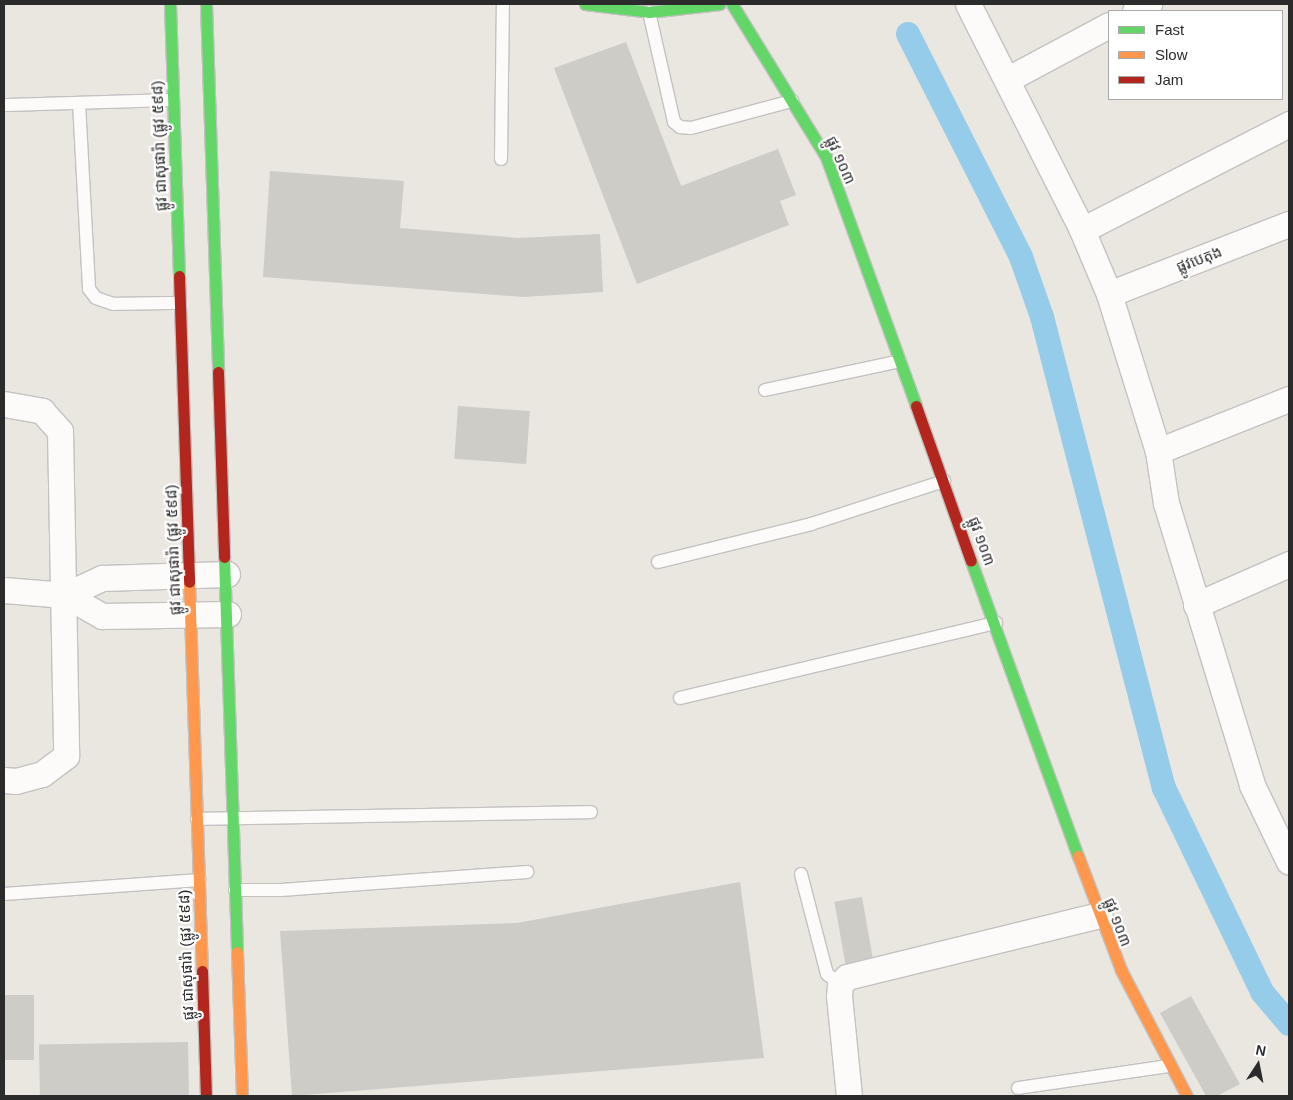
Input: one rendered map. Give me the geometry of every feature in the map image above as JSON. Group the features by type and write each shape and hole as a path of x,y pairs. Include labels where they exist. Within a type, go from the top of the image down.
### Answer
{"main road":[{"name":"ផ្លូវ ជាសុផារ៉ា (ផ្លូវ ៥៩៨)","path":"170,4 190,575 196,819 206,964 206,1096"},
{"path":"206,4 228,614 235,890 234,963 242,1096"},
{"path":"585,4 649,12 720,4"},
{"name":"ផ្លូវ ១០៣","path":"732,4 826,157 996,623 1099,916 1121,970 1169,1066 1187,1096"}],"street":[{"path":"968,4 1008,79 1082,230 1109,294 1158,451 1166,503 1252,785 1289,862"},
{"path":"1137,10 1149,4"},
{"path":"1008,79 1108,26"},
{"path":"1082,230 1289,124"},
{"name":"ផ្លូវបេតុង","path":"1109,294 1289,224"},
{"path":"1158,451 1289,399"},
{"path":"4,404 42,410 60,431 65,595 66,756 42,774 16,781 4,780"},
{"path":"1196,605 1289,564"},
{"path":"65,595 102,578 226,574"},
{"path":"4,590 65,595 102,616 228,614"},
{"path":"849,1096 840,984 848,977 1099,916"}],"lane":[{"path":"501,159 504,4"},
{"path":"649,12 674,122 680,127 691,128 792,101"},
{"path":"4,105 173,100"},
{"path":"79,103 89,289 96,298 113,304 180,303"},
{"path":"765,390 900,361"},
{"path":"658,562 811,524 944,481"},
{"path":"680,698 996,623"},
{"path":"196,819 591,812"},
{"path":"235,890 281,890 527,872"},
{"path":"801,874 827,974 840,984"},
{"path":"4,894 199,880"},
{"path":"1018,1088 1169,1066"}],"building":[{"path":"626,42 681,186 778,149 796,195 780,201 789,225 637,284 554,68"},
{"path":"270,171 404,181 400,228 518,238 600,234 603,292 523,297 263,277"},
{"path":"458,406 530,411 526,464 454,459"},
{"path":"740,882 764,1058 292,1096 280,931 517,923"},
{"path":"862,897 875,968 847,973 834,902"},
{"path":"4,995 34,995 34,1060 4,1060"},
{"path":"1191,996 1240,1084 1217,1096 1206,1096 1160,1013"},
{"path":"188,1042 189,1096 40,1096 39,1045"}],"waterway":[{"path":"908,34 1021,257 1042,317 1164,788 1262,992 1289,1024"}],"traffic: fast":[{"path":"170,4 179,276"},
{"path":"206,4 218,372"},
{"path":"585,4 649,12 720,4"},
{"path":"732,4 826,157 916,406"},
{"path":"224,557 237,952"},
{"path":"971,561 1078,856"}],"traffic: slow":[{"path":"189,582 202,971"},
{"path":"1078,856 1121,970 1187,1096"},
{"path":"237,952 242,1096"}],"traffic: jam":[{"path":"179,276 189,582"},
{"path":"218,372 224,557"},
{"path":"916,406 971,561"},
{"path":"202,971 206,1096"}]}
